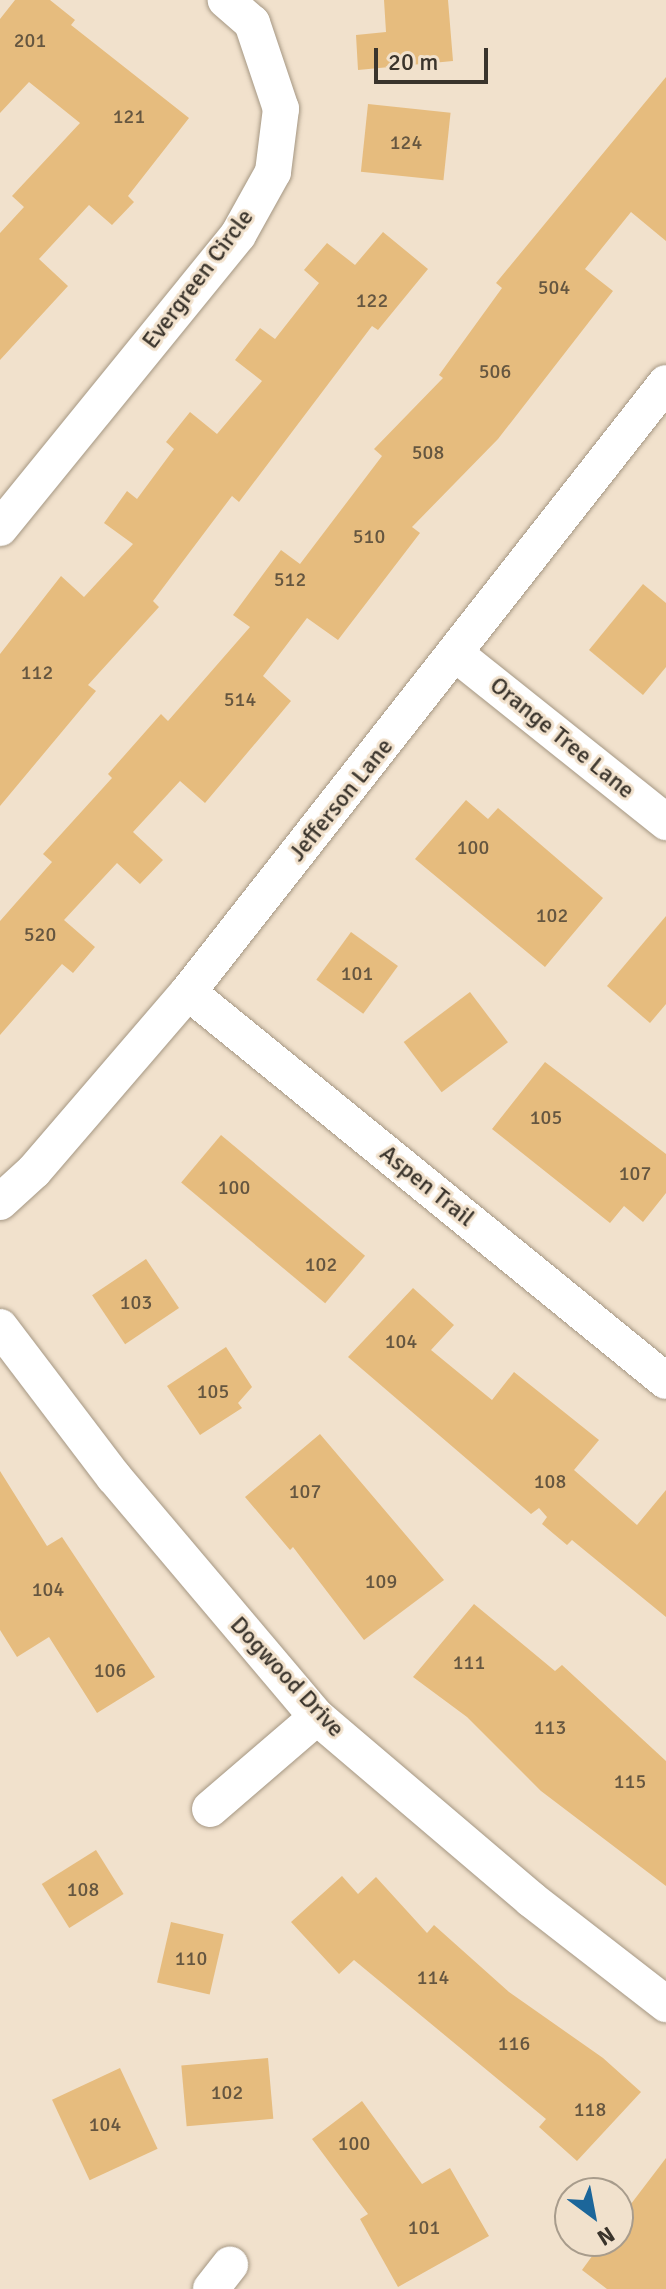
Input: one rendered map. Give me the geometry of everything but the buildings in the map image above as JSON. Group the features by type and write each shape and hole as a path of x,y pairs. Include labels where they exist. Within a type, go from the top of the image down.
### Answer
{"street":[{"name":"Evergreen Circle","path":"0,528 238,235 273,172 281,109 252,23 226,0"},
{"name":"Jefferson Lane","path":"0,1202 34,1171 188,992 457,655 666,383"},
{"name":"Orange Tree Lane","path":"457,655 666,822"},
{"name":"Aspen Trail","path":"188,992 666,1381"},
{"name":"Dogwood Drive","path":"0,1327 114,1477 317,1717 532,1900 666,2004"},
{"path":"210,1809 317,1717"}]}
